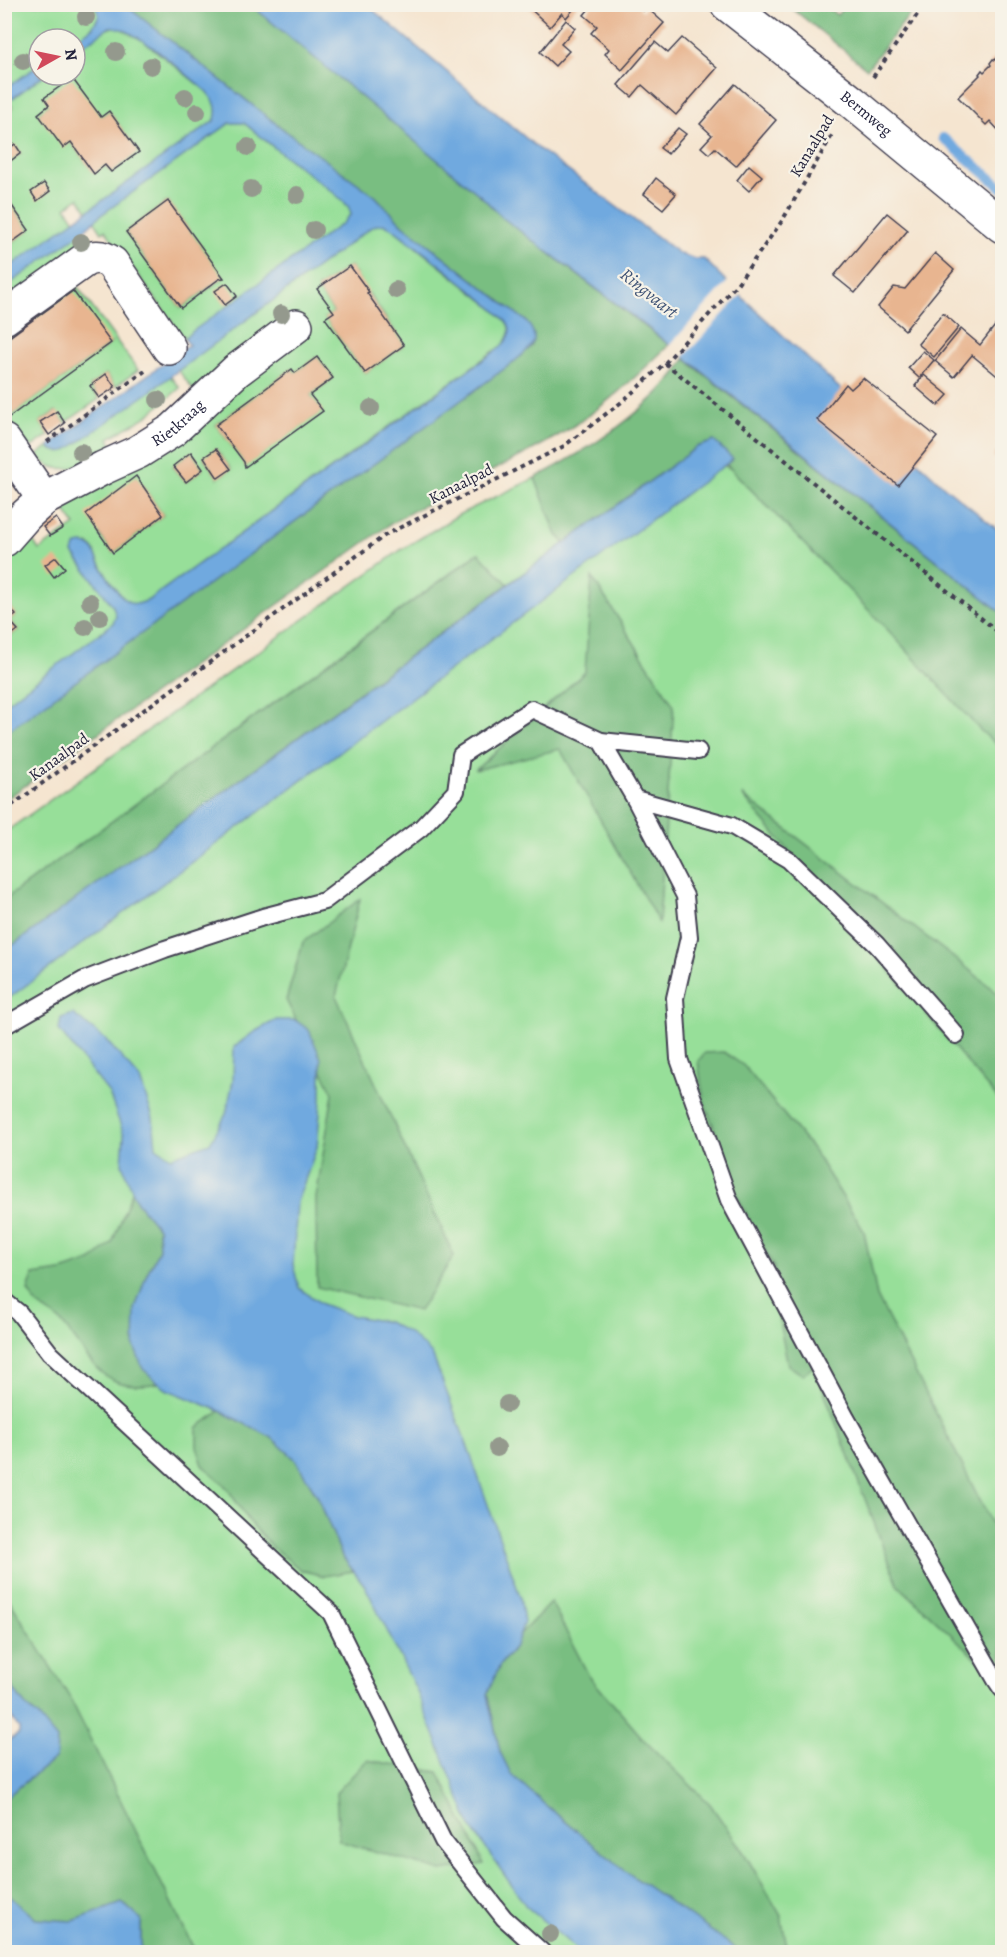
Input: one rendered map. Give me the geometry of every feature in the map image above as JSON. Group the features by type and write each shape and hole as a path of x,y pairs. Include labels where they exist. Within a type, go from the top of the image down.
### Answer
{"street":[{"name":"Bermweg","path":"734,7 1002,226"},
{"path":"4,318 85,260 101,257 112,263 159,359"},
{"name":"Rietkraag","path":"4,540 44,499 157,442 236,371 296,326"},
{"path":"12,452 44,499"}],"lane":[{"path":"4,1026 84,980 165,949 263,917 324,902 421,828 456,791 461,755 532,709 601,741 698,751"},
{"path":"601,741 635,799 685,896 689,938 675,998 679,1059 729,1200 846,1418 1002,1689"},
{"path":"635,799 732,826 789,860 877,945 956,1035"},
{"path":"4,1301 20,1313 50,1353 331,1613 443,1840 504,1918 542,1953"}],"path":[{"name":"Kanaalpad","path":"4,811 387,534 564,446 623,401 665,363 737,284 782,221 852,102 872,79 927,4"},
{"path":"12,452 159,359"},
{"path":"665,363 1002,635"}],"green space":[{"path":"93,4 99,16 87,32 87,27 27,27 27,73 5,89 5,5"},
{"path":"125,5 251,5 482,197 503,218 669,345 617,393 574,426 389,525 5,800 4,733 515,361 532,346 526,321 403,225 375,196 288,133"},
{"path":"788,5 824,5 837,15 846,5 917,5 867,69"},
{"path":"116,26 142,40 206,91 218,109 215,120 88,211 79,198 66,207 75,221 5,270 5,248 29,230 11,205 5,207 4,156 9,162 21,153 15,145 5,152 5,115 13,108 8,101 27,87 87,87 87,42 104,30","holes":["49,105 101,117 109,111 138,152 111,172 105,165 94,173 71,142 38,114"]},
{"path":"230,123 244,123 334,193 348,206 351,214 343,223 184,338 105,230 102,232 94,220","holes":["168,201 223,278 181,308 126,232"]},
{"path":"383,224 393,229 491,307 507,322 510,331 505,343 147,601 134,604 124,598 108,578 94,549 88,544 73,553 113,606 116,616 113,623 5,704 5,640 18,630 9,620 16,615 5,599 5,560 28,533 39,550 75,525 60,504 195,392 178,370 373,226","holes":["350,266 404,345 365,373 325,318 334,312 317,289","317,357 333,378 310,395 322,411 245,466 216,425 292,369 295,373","216,449 231,469 218,478 204,458","191,452 203,469 186,482 173,466","136,477 163,515 113,553 99,534"]},
{"path":"82,232 86,237 85,246 5,304 5,287"},
{"path":"76,285 138,370 115,387 106,374 90,386 99,399 65,423 56,411 40,422 49,435 30,448 8,418 111,343 5,341 4,337"},
{"path":"685,359 1002,613 1002,749 981,731 885,627 726,464 732,460 714,441 697,447 565,543 557,535 535,478 618,427 656,395"},
{"path":"170,376 180,388 146,417 109,438 114,450 67,469 48,465 37,455 49,446 52,450 103,424"},
{"path":"712,461 882,531 1002,630 1002,1952 24,1952 5,1938 5,1764 41,1741 4,1690 4,985"},
{"path":"535,478 557,535 565,543 508,584 478,553 5,900 4,833 401,550 460,514"},
{"path":"479,553 508,584 5,951 4,900"},
{"path":"592,577 674,706 659,923 560,749 475,770 585,672"},
{"path":"742,795 1002,997 1002,1104"},
{"path":"360,899 336,996 454,1256 419,1311 317,1287 316,1198 333,1093 286,1000 303,942"},
{"path":"724,1052 744,1066 814,1151 864,1231 877,1296 1002,1544 1002,1682 898,1585 814,1366 803,1375 788,1365 780,1327 774,1268 736,1194 704,1102 698,1061 705,1053"},
{"path":"133,1190 137,1202 158,1228 159,1249 146,1276 143,1368 159,1383 139,1385 110,1379 100,1371 61,1322 39,1306 28,1291 33,1275 61,1271 91,1261 112,1243"},
{"path":"220,1411 271,1437 295,1459 318,1497 342,1556 354,1571 324,1576 301,1570 271,1546 249,1521 227,1488 203,1465 197,1447 197,1428"},
{"path":"5,1593 70,1698 193,1947 200,1952 141,1952 141,1919 122,1903 73,1921 36,1919 5,1892 5,1798 56,1758 39,1717 25,1705 5,1678"},
{"path":"551,1602 589,1676 646,1742 710,1804 746,1856 781,1916 786,1952 741,1952 624,1870 511,1775 500,1752 487,1693 500,1665 516,1645 519,1635"},
{"path":"367,1760 438,1772 484,1864 442,1871 339,1841 336,1793"}],"water":[{"path":"93,5 125,5 288,133 375,196 403,225 526,321 534,334 534,339 530,347 515,361 5,733 5,704 113,623 116,616 113,606 73,553 75,546 85,544 94,550 99,563 119,593 129,602 136,604 147,601 501,347 510,332 504,319 492,307 437,262 393,229 383,224 373,226 66,451 52,450 49,446 189,345 184,338 343,223 351,214 348,206 334,193 244,123 230,123 5,287 5,270 215,120 215,104 206,91 145,42 119,28 110,27 87,43 87,32 99,16"},
{"name":"Ringvaart","path":"251,5 367,5 539,149 680,254 695,259 704,259 945,487 1002,533 1002,613 647,327 503,218 482,197"},
{"path":"27,73 28,87 5,104 5,89"},
{"path":"714,441 733,459 5,1001 5,951 697,447"},
{"path":"73,1014 106,1040 140,1079 153,1118 156,1147 171,1157 210,1143 226,1114 233,1081 234,1047 254,1032 276,1020 295,1020 309,1030 321,1059 321,1100 317,1147 297,1202 293,1265 299,1288 322,1304 353,1316 388,1322 409,1333 432,1354 520,1596 524,1622 516,1645 500,1665 487,1694 500,1752 511,1774 543,1803 624,1870 741,1952 580,1952 526,1906 471,1827 416,1689 365,1586 342,1556 318,1497 295,1459 271,1437 220,1411 166,1389 143,1369 134,1346 135,1309 146,1276 159,1249 158,1228 137,1202 122,1164 124,1135 109,1093 59,1030 61,1018"},
{"path":"5,1678 25,1705 39,1717 57,1739 56,1758 5,1798 5,1743 19,1734 19,1728 5,1709"},
{"path":"5,1892 36,1919 73,1921 122,1903 141,1919 141,1952 5,1952"}],"pier":[{"path":"729,280 742,294 681,360 667,348"}],"building":[{"path":"525,4 578,4 566,18 562,13 550,27"},
{"path":"593,4 639,4 641,6 639,8 643,11 646,7 664,23 622,70 605,54 609,49 591,33 597,26 584,15"},
{"path":"566,20 575,28 561,44 569,51 555,66 540,52"},
{"path":"682,38 717,68 676,115 642,85 632,97 618,85 655,42 668,53"},
{"path":"1002,53 1002,134 990,121 986,125 958,97 980,75 982,70 984,72 991,65 993,59 995,60"},
{"path":"735,84 776,120 736,166 715,148 709,154 701,147 712,135 700,124"},
{"path":"59,87 79,87 101,117 109,111 139,152 111,172 105,165 94,174 71,142 63,148 38,114 49,105 44,98"},
{"path":"678,128 686,134 668,154 660,148"},
{"path":"15,144 21,153 9,162 5,152"},
{"path":"749,165 762,176 749,191 737,180"},
{"path":"656,178 676,194 663,209 644,194"},
{"path":"44,183 50,191 37,201 31,192"},
{"path":"168,201 224,278 219,279 181,308 126,232"},
{"path":"10,203 29,230 4,248 4,207"},
{"path":"887,213 908,230 855,293 834,276"},
{"path":"935,253 954,270 905,330 878,307 894,287 905,289"},
{"path":"350,266 404,345 365,373 325,318 334,312 317,289"},
{"path":"227,283 237,296 225,305 215,291"},
{"path":"73,291 111,343 8,418 4,412 4,341"},
{"path":"943,313 959,327 934,357 918,344"},
{"path":"1002,317 1002,380 972,355 954,377 935,361 961,329 980,345"},
{"path":"923,351 934,360 919,378 908,368"},
{"path":"317,357 333,378 310,395 323,411 245,467 244,462 216,425 292,369 295,373"},
{"path":"106,374 115,387 99,398 90,386"},
{"path":"924,375 948,395 938,406 915,386"},
{"path":"863,378 937,437 898,485 817,420 846,384 851,389"},
{"path":"57,411 65,423 49,435 40,422"},
{"path":"1002,445 1002,465 993,456"},
{"path":"216,449 231,469 218,478 204,457"},
{"path":"191,452 203,469 186,482 173,466"},
{"path":"136,476 163,515 113,553 86,514"},
{"path":"56,518 63,528 50,536 43,527"},
{"path":"56,557 65,568 54,577 45,565"},
{"path":"4,599 16,615 9,620 18,630 4,640"}],"waterway":[{"path":"943,138 1002,188"}]}
